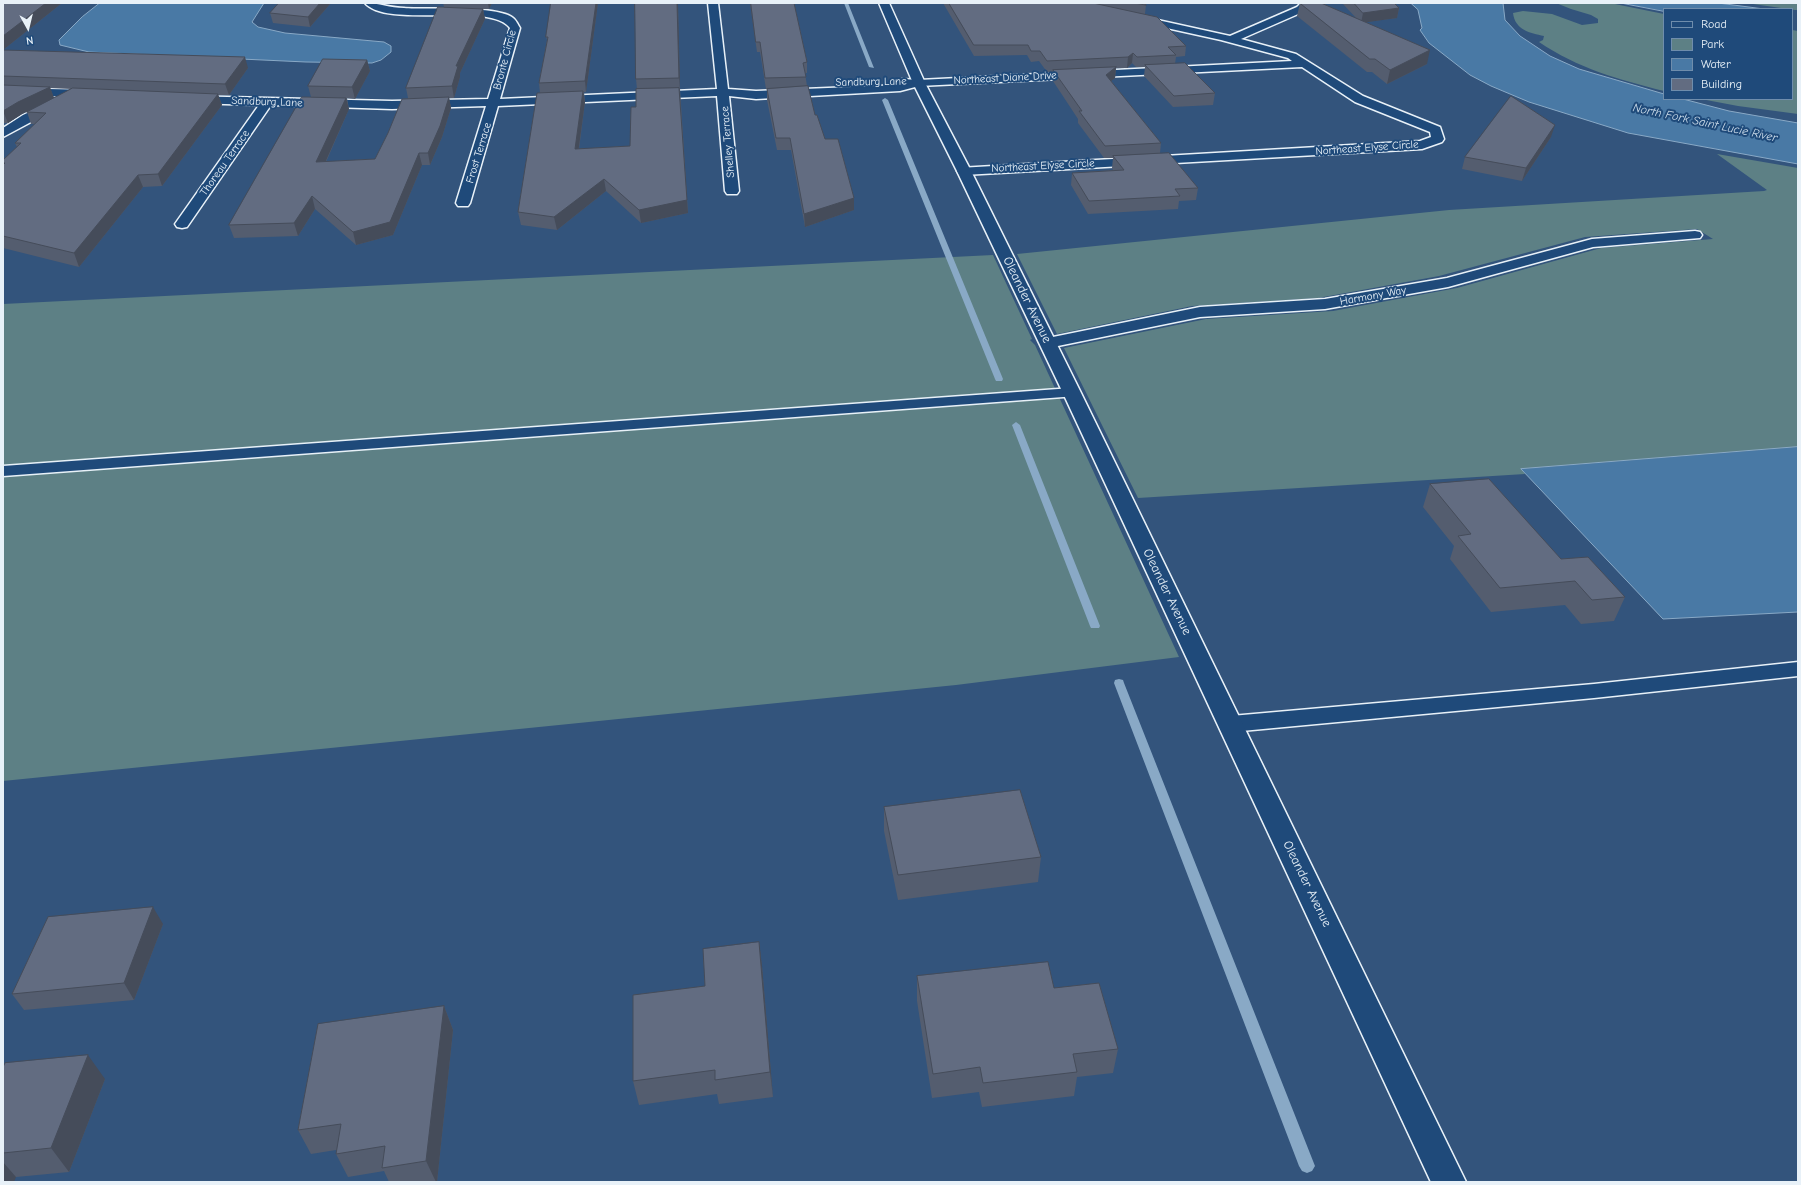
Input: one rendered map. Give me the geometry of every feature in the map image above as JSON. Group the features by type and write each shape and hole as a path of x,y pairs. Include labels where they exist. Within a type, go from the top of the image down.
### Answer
{"street":[{"name":"Bronte Circle","path":"370,3 389,10 403,11 485,11 504,16 513,21 515,28 494,102"},
{"path":"713,3 723,92"},
{"name":"Oleander Avenue","path":"884,3 919,83 964,171 1072,393 1449,1182"},
{"path":"1232,39 1301,9 1307,3"},
{"name":"Northeast Elyse Circle","path":"964,171 1422,145 1438,139 1436,130 1359,99 1292,56 1232,39 1122,15"},
{"name":"Northeast Diane Drive","path":"919,83 1306,64"},
{"name":"Sandburg Lane","path":"179,98 392,105 723,92 771,94 900,88 919,83"},
{"path":"3,91 108,95"},
{"name":"Shelley Terrace","path":"723,92 732,191"},
{"path":"3,133 27,118 76,93"},
{"name":"Thoreau Terrace","path":"182,224 267,102"},
{"name":"Frost Terrace","path":"463,203 494,102"},
{"name":"Harmony Way","path":"1048,344 1200,312 1325,304 1448,282 1592,243 1695,235"}],"lane":[{"path":"3,471 1072,393"},
{"path":"1231,724 1594,691 1798,669"}],"green space":[{"path":"1556,3 1610,3 1663,14 1663,91 1615,78 1568,59 1539,42 1543,40 1544,36 1534,34 1520,27 1514,19 1513,13 1523,11 1552,14 1582,25 1598,23 1598,19 1591,15"},
{"path":"1746,3 1798,3 1798,10 1793,10 1793,8 1781,8"},
{"path":"1793,30 1798,31 1798,114 1706,100 1793,100"},
{"path":"1717,154 1798,168 1798,447 1522,469 1525,474 1138,498 1064,348 1206,319 1333,311 1457,288 1601,248 1713,239 1697,229 1585,237 1439,276 1318,298 1192,306 1057,334 1017,254 1449,210 1767,190"},
{"path":"993,255 1032,339 1030,340 1035,345 1179,657 956,685 3,781 3,304"}],"water":[{"path":"100,3 264,3 252,22 258,27 285,33 384,42 391,46 391,52 381,60 372,63 306,62 89,52 60,45 59,40 82,17"},
{"name":"North Fork Saint Lucie River","path":"1411,3 1503,3 1505,20 1520,36 1550,56 1579,69 1663,94 1663,100 1687,100 1729,111 1798,123 1798,164 1628,133 1529,102 1491,86 1470,75 1429,43 1420,30 1422,28 1418,10"},
{"path":"1621,3 1718,3 1756,8 1663,8 1663,11"},
{"path":"1798,447 1798,612 1663,619 1521,469"}],"building":[{"path":"3,3 46,3 3,36"},
{"path":"279,3 320,3 308,17 270,13"},
{"path":"551,3 596,3 585,81 539,83 548,37 546,37"},
{"path":"635,3 677,3 679,78 636,79"},
{"path":"751,3 794,3 807,62 803,63 806,77 765,78 760,42 756,42"},
{"path":"949,3 1093,3 1157,17 1186,46 1168,47 1176,55 1137,57 1133,53 1128,57 1047,61 1040,51 1031,51 1028,45 974,45"},
{"path":"1300,3 1321,3 1430,50 1390,70 1375,59 1370,59"},
{"path":"1354,3 1394,3 1399,8 1363,13"},
{"path":"438,7 483,9 456,66 458,66 452,86 406,88"},
{"path":"3,50 245,57 225,84 3,76"},
{"path":"323,59 367,60 352,87 308,86"},
{"path":"1185,63 1215,93 1174,96 1145,65"},
{"path":"1116,67 1106,75 1161,143 1105,146 1079,111 1082,111 1053,70"},
{"path":"3,85 50,87 3,111"},
{"path":"808,86 815,115 817,115 825,139 838,139 854,198 804,214 790,138 776,138 767,89"},
{"path":"73,88 218,94 158,174 138,175 74,253 3,236 3,165 5,163 3,163 3,160 21,143 15,143 46,113 27,112"},
{"path":"679,88 687,200 639,210 604,179 554,217 518,212 537,93 583,91 575,149 630,146 631,107 636,107 636,89"},
{"path":"1511,96 1555,125 1526,168 1465,157"},
{"path":"302,97 346,98 316,162 375,159 402,99 449,97 440,126 428,153 419,153 390,222 353,232 312,196 294,223 229,225"},
{"path":"1169,153 1198,188 1175,189 1180,196 1089,201 1072,173 1124,170 1113,156"},
{"path":"1489,479 1561,559 1588,557 1625,597 1592,600 1575,581 1500,588 1458,536 1471,534 1430,484"},
{"path":"1020,790 1041,857 898,875 884,807"},
{"path":"153,907 124,983 12,994 48,917"},
{"path":"759,942 770,1072 715,1080 715,1070 633,1081 633,995 705,986 703,949"},
{"path":"1048,962 1054,988 1099,983 1118,1049 1073,1054 1077,1072 983,1083 980,1067 933,1074 917,976"},
{"path":"444,1006 426,1161 382,1168 385,1146 336,1154 341,1124 298,1130 318,1024"},
{"path":"88,1055 51,1148 3,1153 3,1067 5,1063"}],"waterway":[{"path":"846,3 872,67"},
{"path":"885,100 999,379"},
{"path":"1016,425 1095,626"},
{"path":"1119,683 1307,1166"}]}
